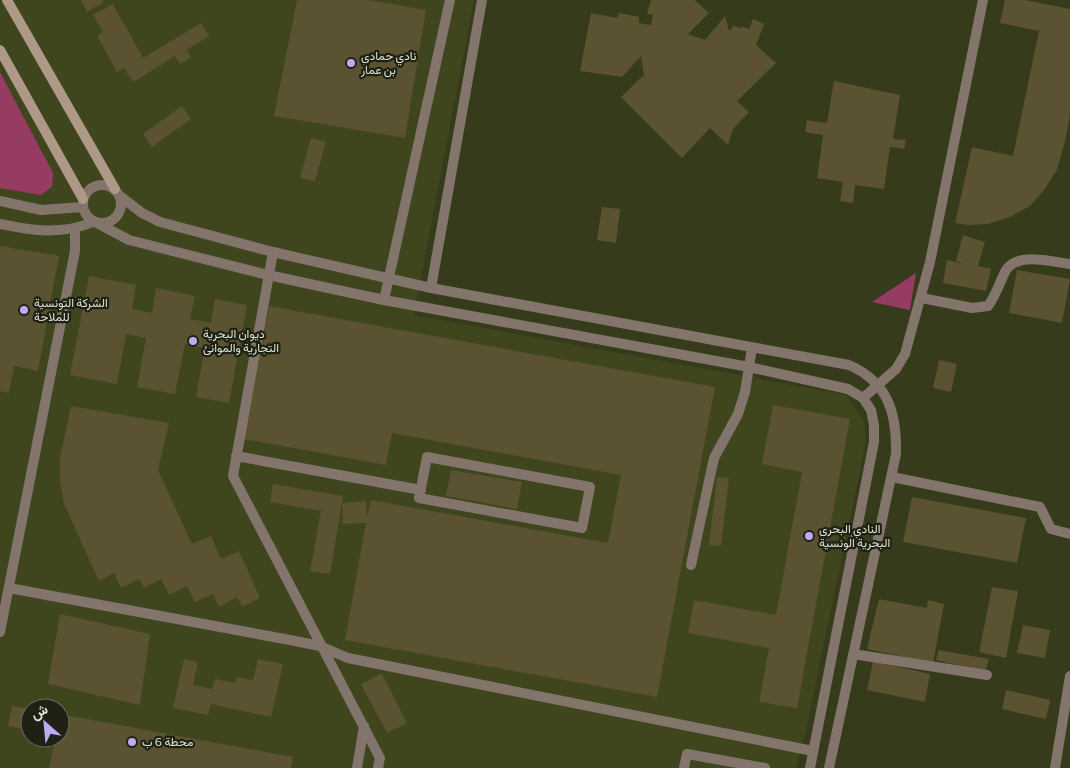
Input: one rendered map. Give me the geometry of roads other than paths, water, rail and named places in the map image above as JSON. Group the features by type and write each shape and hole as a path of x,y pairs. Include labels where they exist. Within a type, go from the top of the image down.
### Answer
{"street":[{"path":"0,224 56,232 75,230 95,223 104,224 117,217 122,203 7,0"},
{"path":"384,300 450,0"},
{"path":"431,288 482,0"},
{"path":"863,398 879,386 896,369 905,354 922,298 983,0"},
{"path":"0,50 83,203 86,216 95,223 129,240 268,275 384,300 749,367 848,389 863,398 871,410 874,425 874,442 810,768"},
{"path":"83,203 87,192 100,185 117,193 142,213 160,222 273,252 431,288 849,365 864,372 879,386 889,402 894,420 896,454 828,768"},
{"path":"0,201 41,210 83,203"},
{"path":"0,632 75,251 75,230"},
{"path":"273,252 233,476 380,758 378,768"},
{"path":"922,298 972,308 988,306 995,296 1006,269 1014,262 1024,260 1070,264"},
{"path":"691,565 714,458 738,414 745,392 752,348"},
{"path":"236,456 421,490"},
{"path":"427,458 590,487 582,528 419,498 421,490 427,458"},
{"path":"892,477 1040,506 1051,529 1070,534"},
{"path":"9,588 320,646 348,658 813,752"},
{"path":"853,654 987,675"},
{"path":"1055,768 1070,676"},
{"path":"357,768 364,726"},
{"path":"684,768 687,754 766,768"}],"place":[{"name":"نادي حمادي بن عمار","path":"351,63"},
{"name":"الشركة التونسية للملاحة","path":"24,310"},
{"name":"ديوان البحرية التجارية والموانئ","path":"193,341"},
{"name":"النادي البحري البحرية الونسية","path":"809,536"},
{"name":"محطة 6 ب","path":"132,742"}]}
